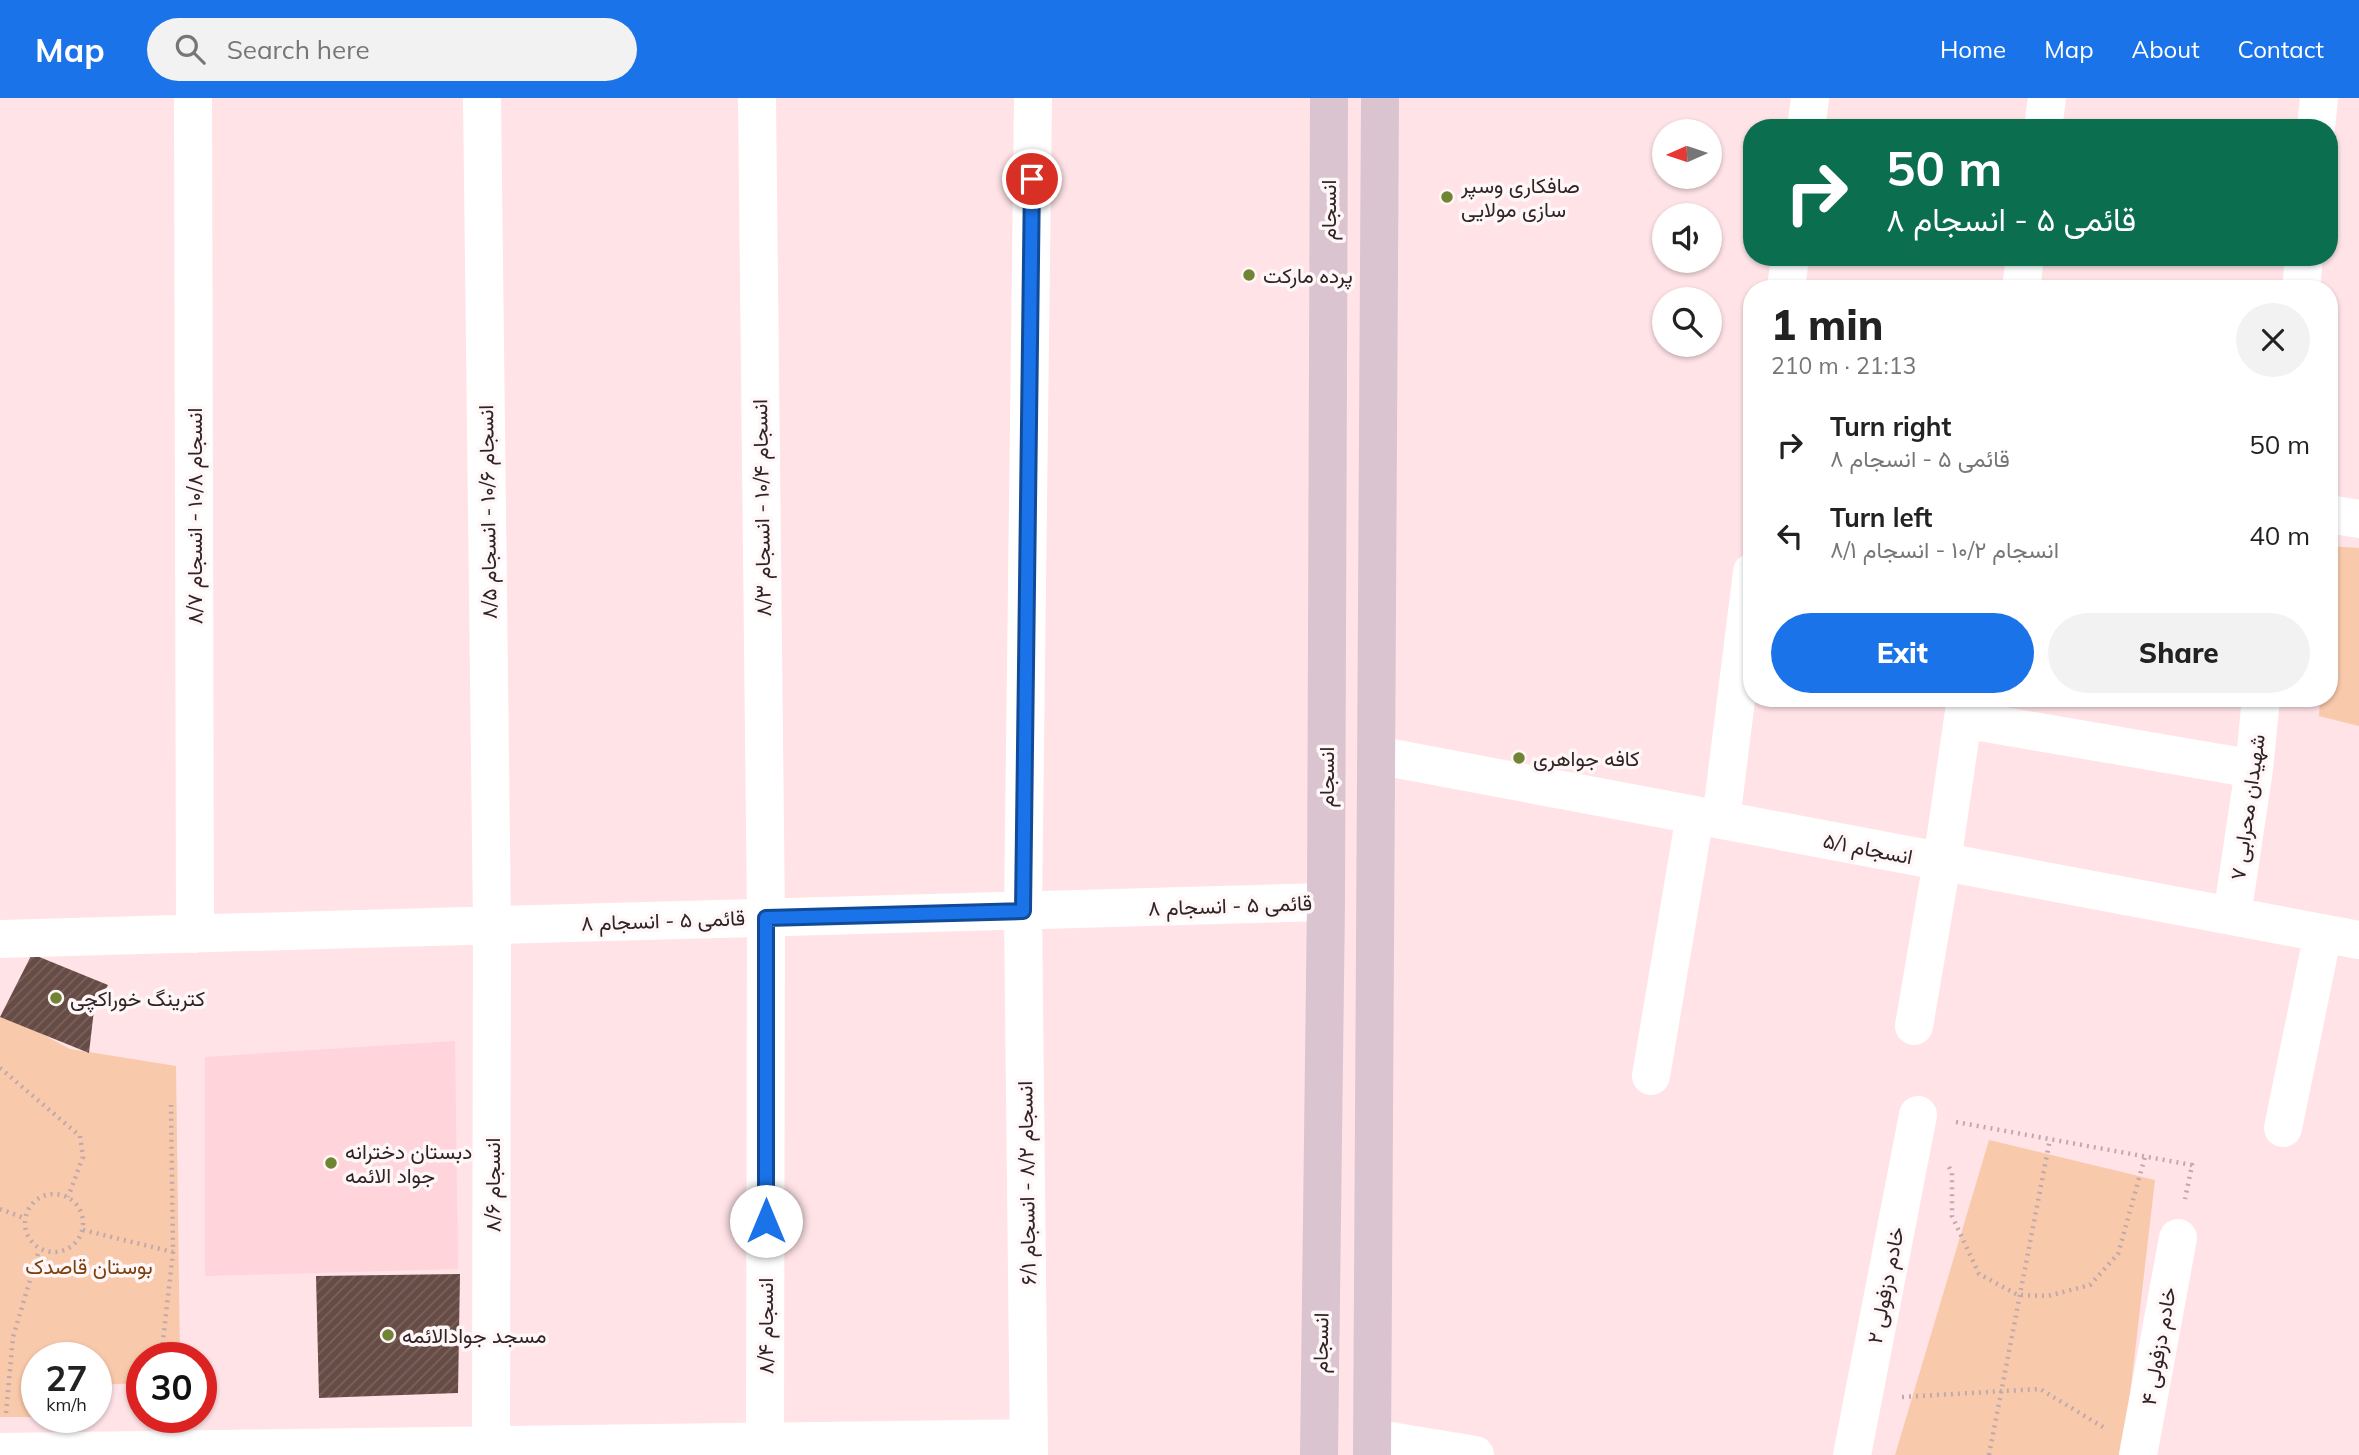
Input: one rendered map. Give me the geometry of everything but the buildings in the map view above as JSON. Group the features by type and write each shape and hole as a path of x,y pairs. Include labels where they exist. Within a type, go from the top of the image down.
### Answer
{"main road":[{"name":"انسجام","path":"1319,1455 1326,902 1329,98"},
{"path":"1372,1446 1380,98"}],"street":[{"name":"انسجام ۱۰/۸ - انسجام ۸/۷","path":"193,98 195,934"},
{"name":"انسجام ۱۰/۶ - انسجام ۸/۵","path":"482,98 492,925"},
{"name":"انسجام ۱۰/۴ - انسجام ۸/۳","path":"757,98 766,918"},
{"name":"انسجام ۸/۲ - انسجام ۶/۱","path":"1029,1446 1023,911 1033,98"},
{"path":"1807,119 1810,98"},
{"path":"2044,119 2047,98"},
{"path":"2317,119 2319,98"},
{"path":"2338,516 2359,519"},
{"path":"1651,1076 1708,818 1743,622"},
{"name":"شهیدان محرابی ۷","path":"2232,916 2254,769 2260,707"},
{"path":"1914,1026 1965,709 2254,769"},
{"name":"انسجام ۵/۱","path":"1376,755 2341,936"},
{"name":"قائمی ۵ - انسجام ۸","path":"0,939 1326,902"},
{"name":"انسجام ۸/۴","path":"765,1441 766,918"},
{"name":"انسجام ۸/۶","path":"491,1445 492,925"},
{"path":"2283,1128 2341,936"},
{"name":"خادم دزفولی ۲","path":"1852,1455 1918,1115"},
{"name":"خادم دزفولی ۴","path":"2138,1452 2178,1238"},
{"path":"2,1452 413,1451 491,1445 697,1449 765,1441 1029,1446"},
{"path":"1372,1446 1475,1455"}],"path":[{"path":"0,1069 80,1136 83,1157 68,1197"},
{"path":"163,1342 173,1252 171,1105"},
{"path":"1918,1115 2192,1165 2178,1238"},
{"path":"1918,1115 1952,1172 1952,1216 1979,1274 2018,1295 2048,1296 2090,1284 2118,1254 2145,1157"},
{"path":"1989,1455 2050,1139"},
{"path":"50,1193 68,1197 81,1211 83,1230 74,1246 57,1254 39,1250 26,1236 24,1217 33,1201 50,1193"},
{"path":"0,1209 24,1217"},
{"path":"83,1230 173,1252"},
{"path":"2,1452 13,1337 39,1250"},
{"path":"1863,1399 2040,1389 2138,1452"}],"shaded area":[{"name":"دبستان دخترانه جواد الائمه","path":"455,1041 458,1269 205,1276 205,1057"}],"green space":[{"path":"2338,547 2359,548 2359,726 2319,716 2320,707 2338,707"},
{"name":"بوستان قاصدک","path":"0,1017 29,1027 70,1049 176,1066 180,1342 126,1342 126,1384 112,1384 112,1342 21,1342 21,1417 0,1417"},
{"path":"1989,1140 2155,1180 2123,1455 1895,1455"}],"place":[{"name":"صافکاری وسپر سازی مولایی","path":"1447,197"},
{"name":"پرده مارکت","path":"1249,275"},
{"name":"کافه جواهری","path":"1519,758"},
{"name":"کترینگ خوراکچی","path":"56,998"},
{"name":"دبستان دخترانه جواد الائمه","path":"331,1163"},
{"name":"مسجد جوادالائمه","path":"388,1335"}],"route":[{"path":"766,1221 766,918 1023,911 1032,179"}]}
